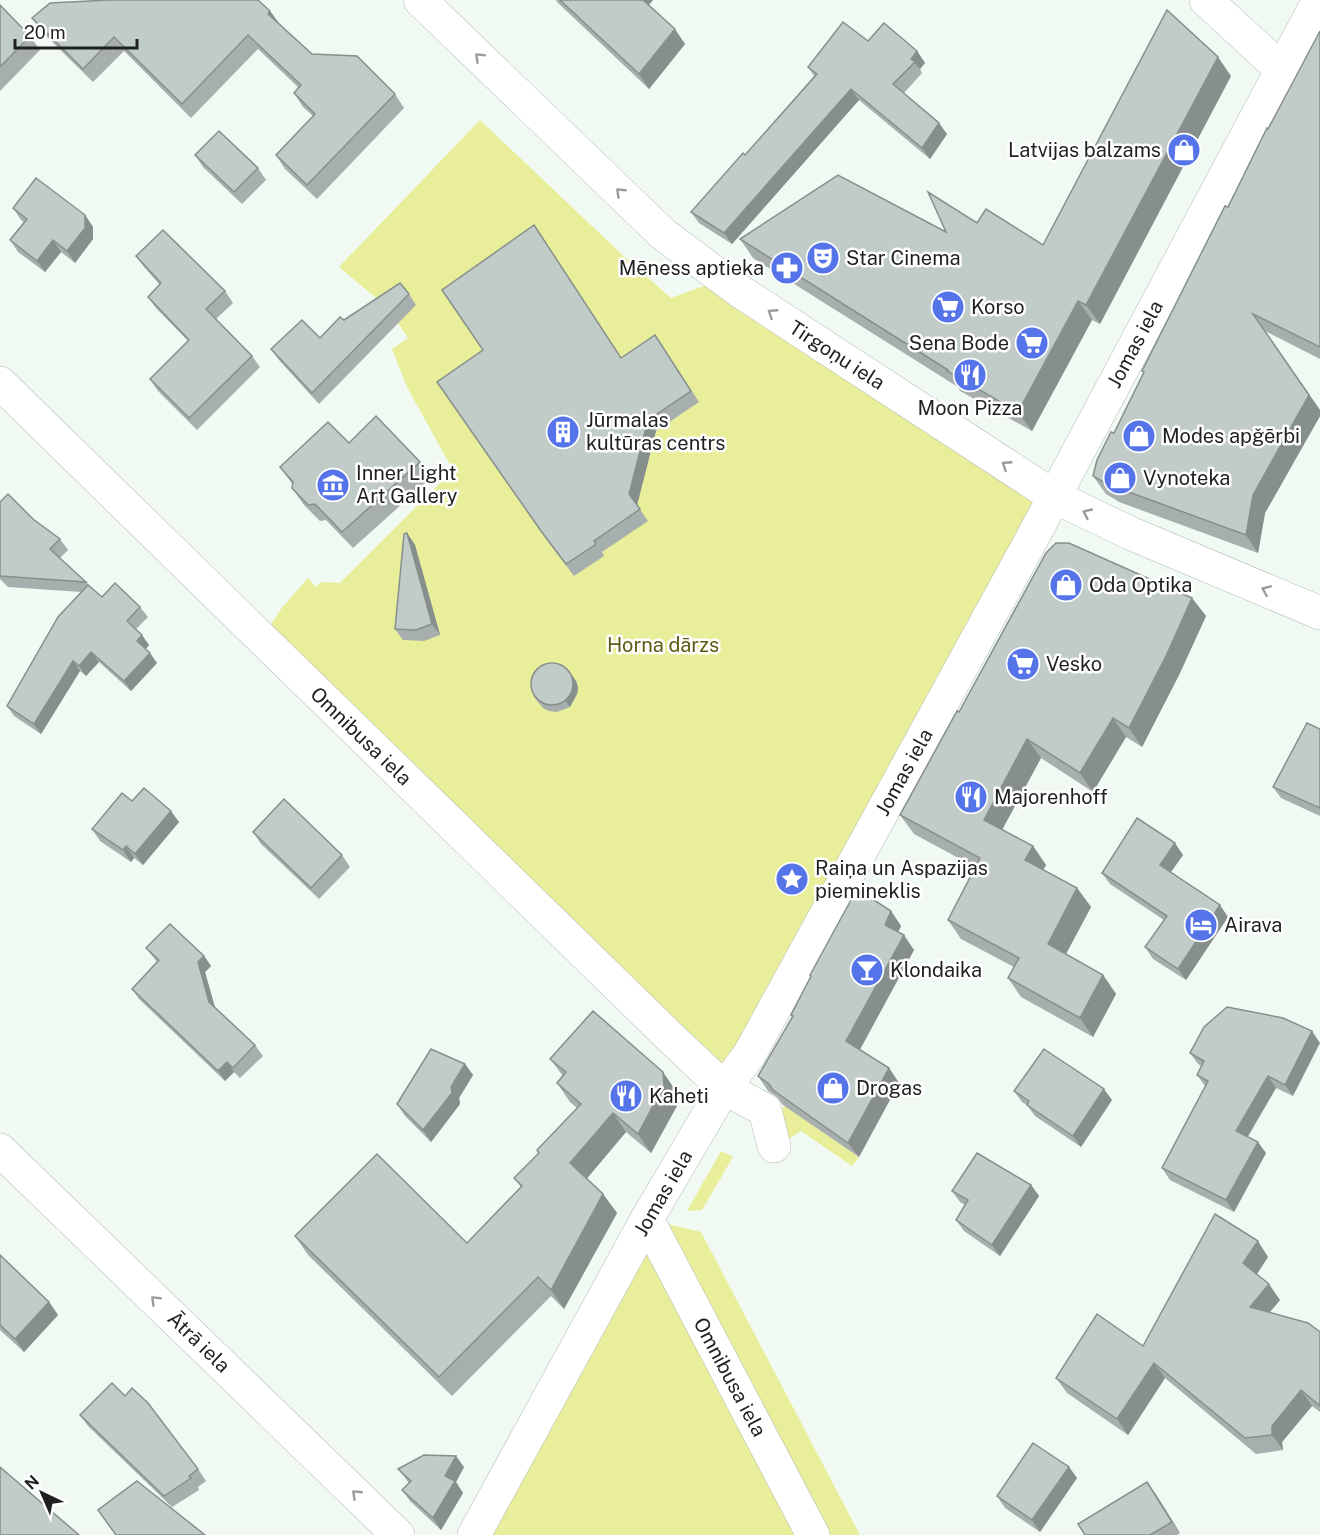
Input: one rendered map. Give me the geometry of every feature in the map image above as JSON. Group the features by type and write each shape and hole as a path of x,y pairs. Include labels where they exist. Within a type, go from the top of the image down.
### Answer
{"street":[{"name":"Tirgoņu iela","path":"420,0 663,234 741,292 1055,497 1130,533 1320,613"},
{"path":"1206,0 1282,70"},
{"name":"Jomas iela","path":"474,1535 647,1219 724,1088 749,1055 1055,497 1319,0"},
{"name":"Omnibusa iela","path":"0,383 670,1037 724,1088 765,1110"},
{"path":"749,1055 774,1146"},
{"name":"Ātrā iela","path":"0,1150 398,1535"},
{"name":"Omnibusa iela","path":"647,1219 813,1535"}],"green space":[{"name":"Horna dārzs","path":"480,120 671,298 704,286 713,271 1055,497 724,1088 261,639 281,609 308,578 316,587 321,582 340,583 453,470 407,387 392,349 408,338 387,307 339,267"},
{"path":"785,1106 859,1157 852,1166 801,1131 780,1145 772,1116"},
{"path":"721,1151 733,1157 702,1210 687,1211"},
{"path":"647,1219 701,1232 860,1535 474,1535"}],"building":[{"path":"109,0 258,0 270,11 268,14 312,54 357,56 395,94 307,185 276,155 315,114 294,93 301,85 248,35 182,104 114,37 83,69 32,18 50,3"},
{"path":"560,0 643,0 675,29 639,74"},
{"path":"0,5 30,36 0,67"},
{"path":"1167,10 1218,57 1086,305 1078,301 1018,412 947,371 740,239 838,175 946,232 928,192 977,223 986,209 1043,245"},
{"path":"843,22 868,41 884,23 917,51 911,59 915,62 893,84 939,123 922,148 851,89 724,233 691,212 817,74 808,67"},
{"path":"1320,31 1320,347 1253,314 1309,395 1253,495 1246,535 1107,484 1093,476 1097,460 1111,432 1114,433 1144,372 1142,371 1225,206 1228,207 1267,128"},
{"path":"219,131 258,168 234,192 195,155"},
{"path":"36,178 85,215 85,228 67,251 53,240 37,261 10,240 27,219 13,208"},
{"name":"Jūrmalas kultūras centrs","path":"534,225 621,358 655,335 691,391 648,420 629,494 640,509 594,541 596,544 566,564 437,382 483,350 442,290"},
{"path":"163,230 225,291 206,309 252,356 189,418 150,379 189,340 148,297 161,283 136,256"},
{"path":"400,283 409,294 312,393 271,349 302,320 320,338 340,317 344,320"},
{"path":"376,416 420,462 342,532 315,504 308,505 292,488 293,482 280,467 328,422 349,443"},
{"path":"8,494 33,519 60,539 50,549 86,582 0,576 0,502"},
{"path":"407,533 432,624 416,630 395,629 404,534"},
{"path":"1056,543 1069,543 1192,598 1166,656 1129,728 1113,718 1080,773 1027,739 984,820 1033,846 1025,860 1077,888 1048,944 1103,975 1080,1018 1008,978 1019,958 948,920 980,858 900,815 1046,553"},
{"path":"115,583 140,607 127,621 142,635 137,641 150,653 124,681 91,652 79,666 73,661 34,724 7,706 58,617 88,585 102,597"},
{"path":"552,663 560,664 567,669 572,676 572,692 567,699 560,704 552,705 544,704 537,699 532,692 531,684 532,676 537,669 544,664"},
{"path":"1307,723 1320,729 1320,808 1273,787"},
{"path":"144,788 171,811 135,854 126,846 123,850 92,829 122,793 132,801"},
{"path":"284,799 342,855 311,888 253,832"},
{"path":"1137,818 1175,843 1160,865 1220,905 1178,969 1145,947 1167,916 1102,873"},
{"path":"857,889 891,911 885,925 904,935 846,1041 889,1068 848,1143 773,1090 758,1076 793,1016 791,1015 810,975"},
{"path":"170,924 204,956 198,962 209,1002 255,1045 233,1068 227,1062 218,1071 132,989 159,960 146,948"},
{"path":"1227,1007 1283,1018 1312,1031 1285,1085 1268,1076 1236,1131 1258,1142 1226,1200 1162,1168 1208,1081 1197,1075 1204,1061 1190,1053 1204,1027"},
{"path":"593,1011 663,1072 664,1085 638,1134 613,1113 570,1163 603,1194 551,1290 538,1277 439,1377 295,1236 377,1154 467,1243 522,1186 514,1178 581,1104 557,1083 566,1072 550,1059"},
{"path":"431,1049 465,1064 451,1087 452,1093 423,1130 397,1104"},
{"path":"1044,1049 1104,1089 1073,1136 1027,1105 1029,1101 1014,1091"},
{"path":"977,1153 1031,1185 992,1245 956,1220 968,1200 952,1191"},
{"path":"1215,1214 1258,1241 1243,1263 1269,1284 1250,1307 1308,1323 1320,1332 1320,1406 1301,1390 1272,1426 1272,1435 1245,1438 1154,1363 1117,1419 1056,1378 1097,1314 1143,1346"},
{"path":"0,1255 49,1302 15,1339 0,1325"},
{"path":"112,1383 125,1396 132,1388 148,1403 198,1469 189,1476 191,1478 164,1496 80,1415"},
{"path":"1033,1443 1069,1467 1032,1520 997,1496"},
{"path":"424,1455 456,1456 445,1476 455,1481 433,1518 402,1490 411,1481 398,1469"},
{"path":"0,1467 79,1535 0,1535"},
{"path":"137,1481 205,1535 116,1535 98,1510"},
{"path":"1147,1482 1172,1522 1150,1535 1085,1535 1078,1524"}],"place":[{"name":"Latvijas balzams","path":"1184,150"},
{"name":"Star Cinema","path":"823,258"},
{"name":"Mēness aptieka","path":"787,268"},
{"name":"Korso","path":"948,307"},
{"name":"Sena Bode","path":"1032,343"},
{"name":"Moon Pizza","path":"970,375"},
{"name":"Jūrmalas kultūras centrs","path":"563,432"},
{"name":"Modes apǧērbi","path":"1139,436"},
{"name":"Vynoteka","path":"1120,478"},
{"name":"Inner Light Art Gallery","path":"333,485"},
{"name":"Oda Optika","path":"1066,585"},
{"name":"Vesko","path":"1023,664"},
{"name":"Majorenhoff","path":"971,797"},
{"name":"Raiņa un Aspazijas piemineklis","path":"792,879"},
{"name":"Airava","path":"1201,925"},
{"name":"Klondaika","path":"867,970"},
{"name":"Drogas","path":"833,1088"},
{"name":"Kaheti","path":"626,1096"}]}
